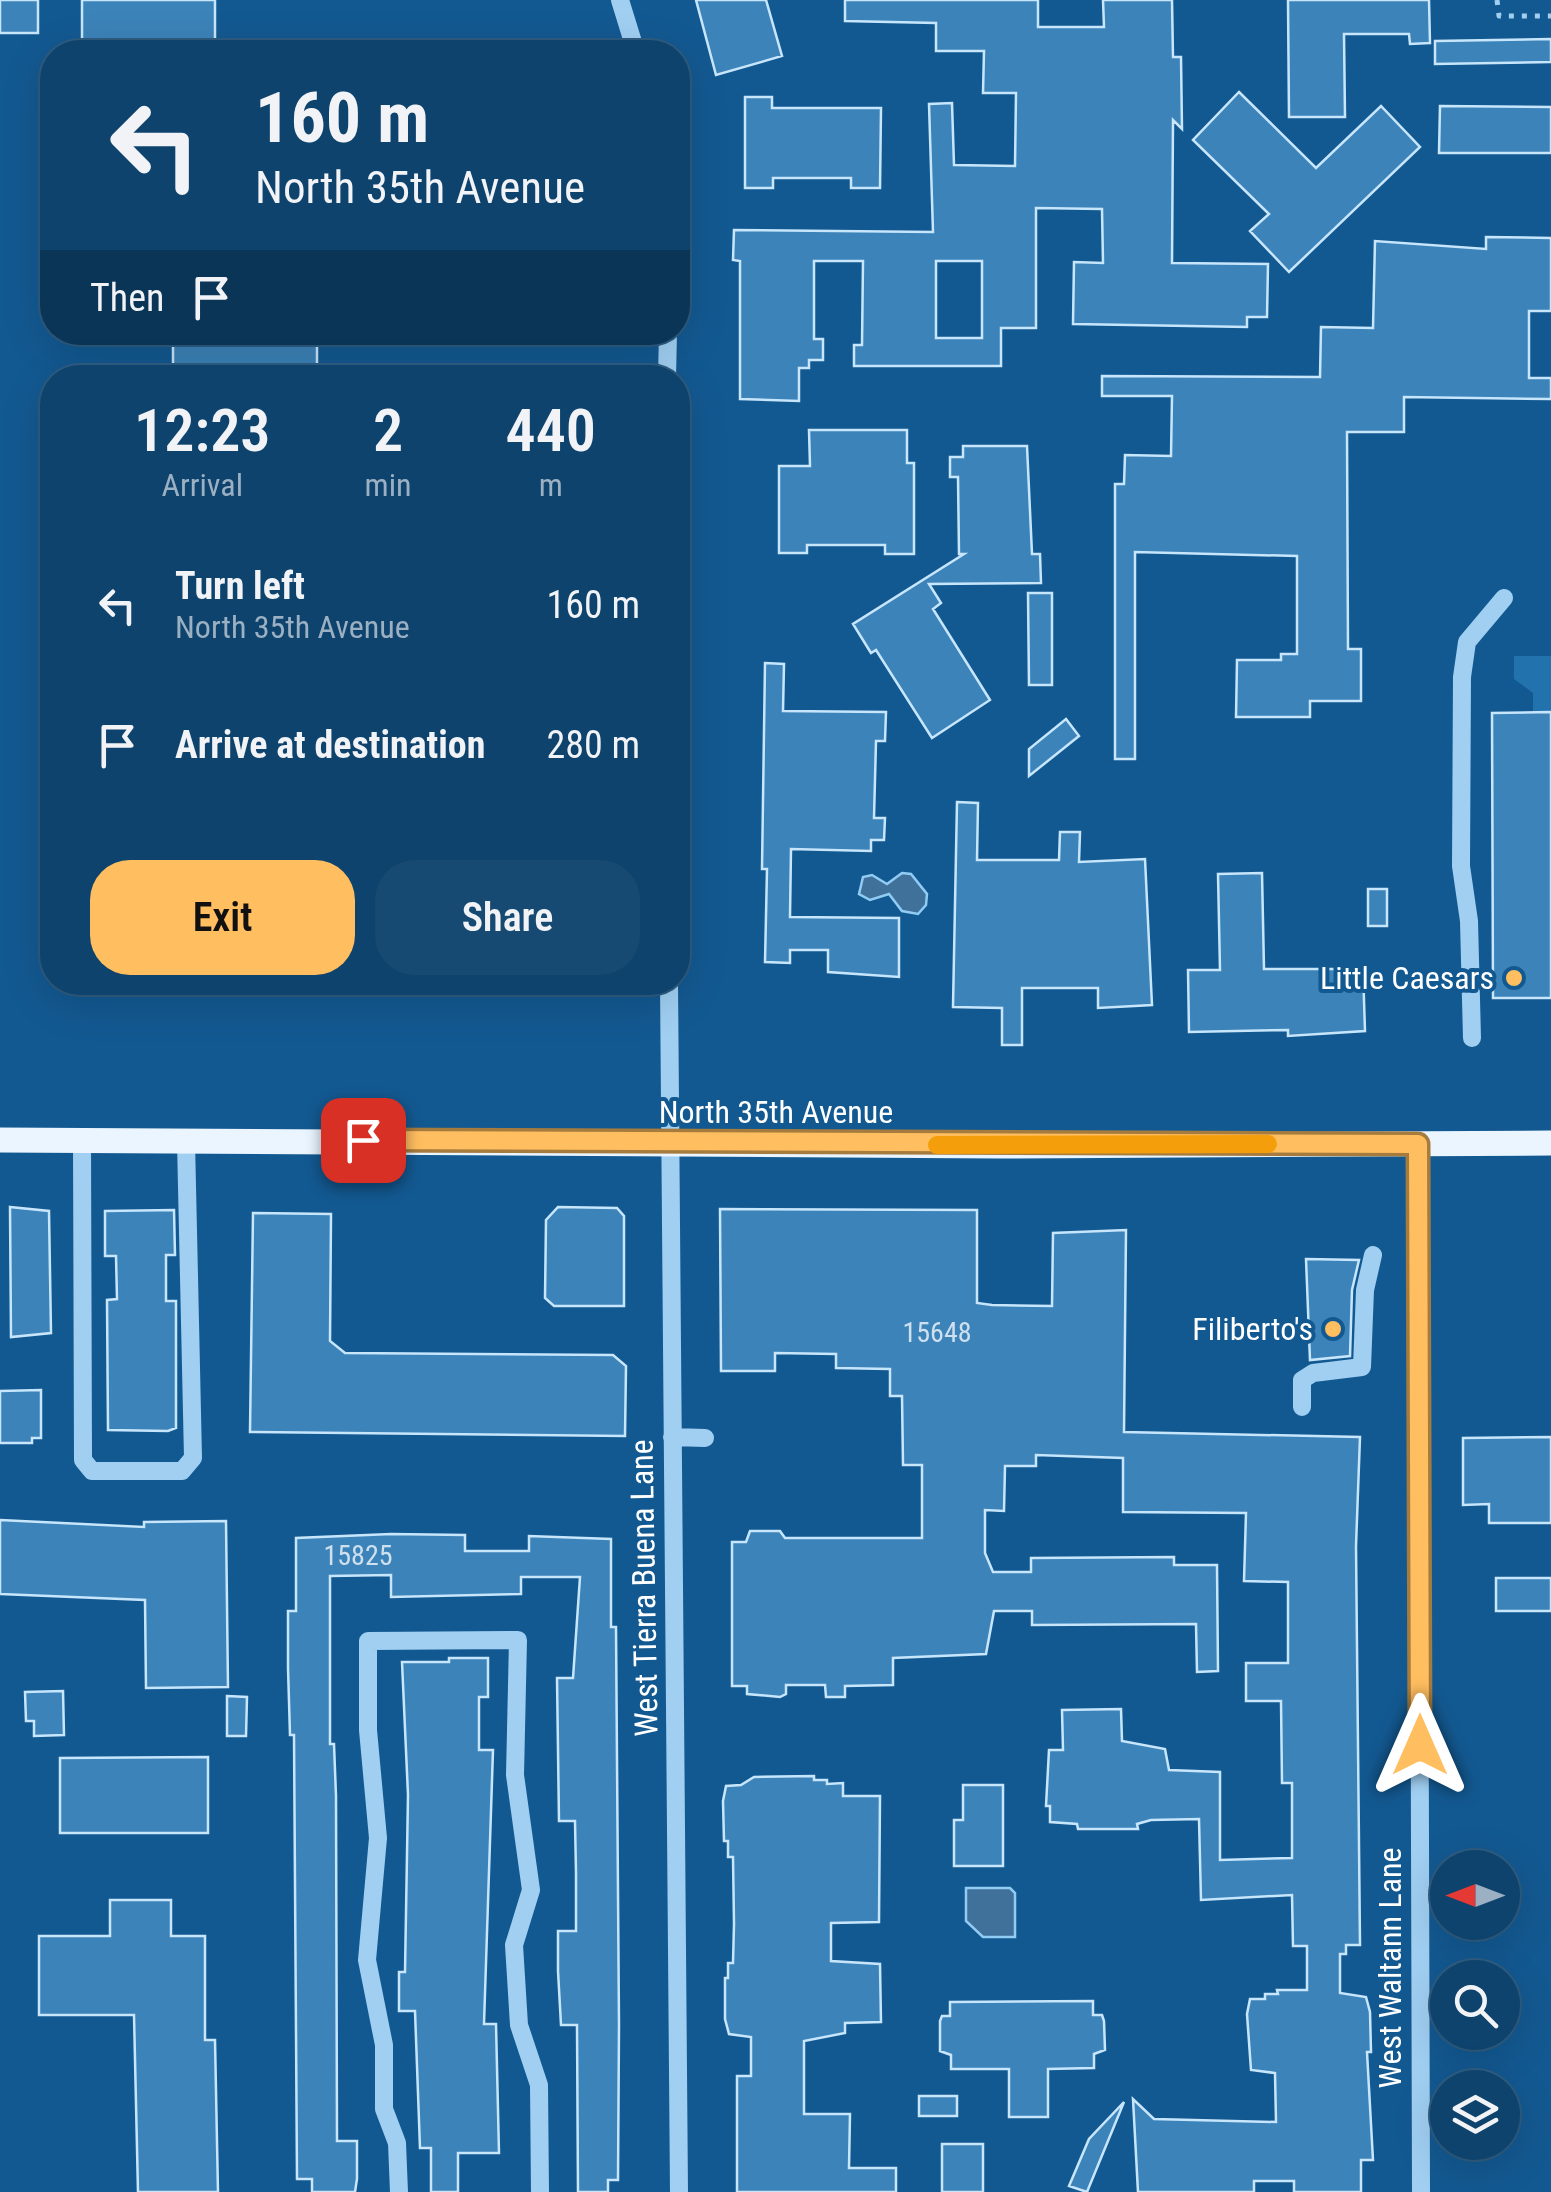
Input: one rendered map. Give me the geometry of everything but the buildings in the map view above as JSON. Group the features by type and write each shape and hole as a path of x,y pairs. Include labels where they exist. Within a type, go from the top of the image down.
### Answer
{"main road":[{"name":"North 35th Avenue","path":"0,1140 1551,1143"}],"street":[{"path":"620,0 632,40"},
{"path":"1472,1038 1469,922 1461,866 1462,677 1467,642 1504,598"},
{"name":"West Tierra Buena Lane","path":"668,995 679,2192"},
{"path":"82,1141 83,1460 92,1471 182,1471 194,1458 186,1141"},
{"name":"West Waltann Lane","path":"1418,1144 1420,2192"},
{"path":"1302,1407 1302,1380 1313,1373 1362,1367 1366,1290 1374,1254"},
{"path":"672,1437 705,1438"},
{"path":"399,2192 397,2144 384,2109 384,2045 366,1960 378,1838 368,1730 368,1641 518,1640 515,1775 531,1890 514,1945 520,2025 538,2085 540,2192"}],"path":[{"path":"1497,0 1497,16 1533,12 1551,16"}],"shaded area":[{"path":"1514,656 1551,656 1551,712 1533,712 1533,693 1514,679"},
{"path":"902,873 911,874 927,894 926,905 918,914 902,911 889,894 870,900 859,894 863,877 872,875 887,884"},
{"path":"966,1888 1010,1888 1015,1893 1015,1937 983,1937 966,1921"}],"slow traffic":[{"path":"937,1145 1268,1144"}],"place":[{"name":"Little Caesars","path":"1514,978"},
{"name":"Filiberto's","path":"1333,1329"}],"route":[{"path":"363,1140 1043,1146 1418,1144 1420,1745"}]}
